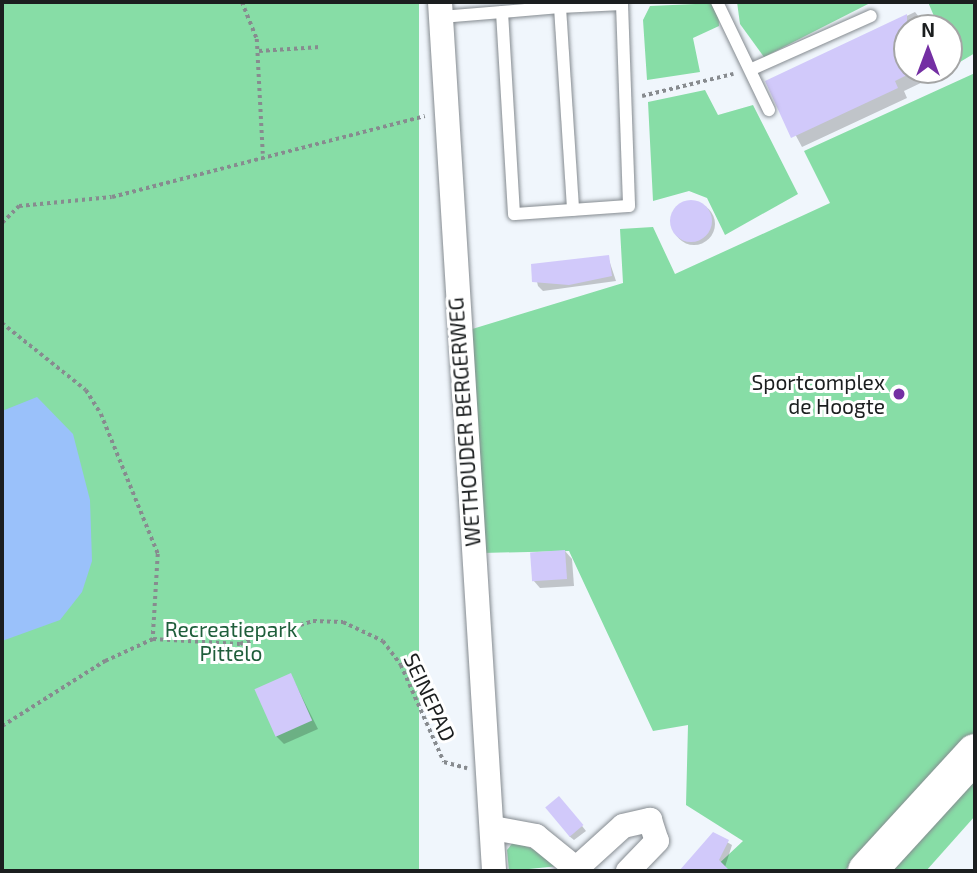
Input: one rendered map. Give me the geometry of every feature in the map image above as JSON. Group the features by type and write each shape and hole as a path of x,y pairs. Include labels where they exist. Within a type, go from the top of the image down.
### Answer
{"main road":[{"path":"867,871 975,753"}],"street":[{"name":"WETHOUDER BERGERWEG","path":"441,9 444,111 494,871"},
{"path":"493,828 536,836 579,869 623,826 650,820 657,841 628,871"}],"lane":[{"path":"718,2 752,69 768,110"},
{"name":"WETHOUDER BERGERWEG","path":"441,9 502,12 624,3 629,206 514,214 502,12"},
{"path":"560,8 573,211"},
{"path":"752,69 871,16"}],"path":[{"path":"242,2 259,51 263,154"},
{"path":"259,51 320,47"},
{"path":"625,100 752,69"},
{"path":"2,223 19,206 112,197 263,154 444,111"},
{"path":"2,323 86,390 101,414 158,554 152,639"},
{"name":"SEINEPAD","path":"2,726 105,661 152,639 240,643 313,621 366,630 401,665 444,762 486,768"}],"green space":[{"name":"Recreatiepark Pittelo","path":"2,2 419,2 419,871 2,871"},
{"path":"737,2 872,2 764,57 740,24"},
{"path":"928,2 975,2 975,53 963,60 963,14 933,14"},
{"path":"718,3 719,26 693,38 700,72 647,80 643,20 650,6"},
{"path":"975,73 975,733 844,871 711,871 743,841 686,805 688,725 653,731 569,551 482,553 469,330 623,283 620,229 653,227 675,274 830,203 804,151 951,84 963,84 963,78"},
{"path":"705,90 718,115 753,105 798,194 725,235 707,198 689,191 653,201 648,102"},
{"path":"975,773 975,816 926,871 885,871"},
{"path":"514,841 558,860 559,866 509,871 507,850"}],"water":[{"path":"37,397 73,434 90,500 92,561 82,592 60,620 2,641 2,411"}],"building":[{"path":"893,21 893,84 898,88 791,138 765,81"},
{"path":"691,200 706,206 712,221 706,236 691,242 676,236 670,221 676,206"},
{"path":"609,255 612,276 569,285 532,282 531,264"},
{"path":"565,550 567,579 532,581 530,552"},
{"path":"291,673 312,721 276,737 254,689"},
{"path":"559,796 583,825 570,837 545,808"},
{"path":"713,832 729,840 719,860 730,871 679,871"}],"place":[{"name":"Sportcomplex de Hoogte","path":"899,394"}]}
